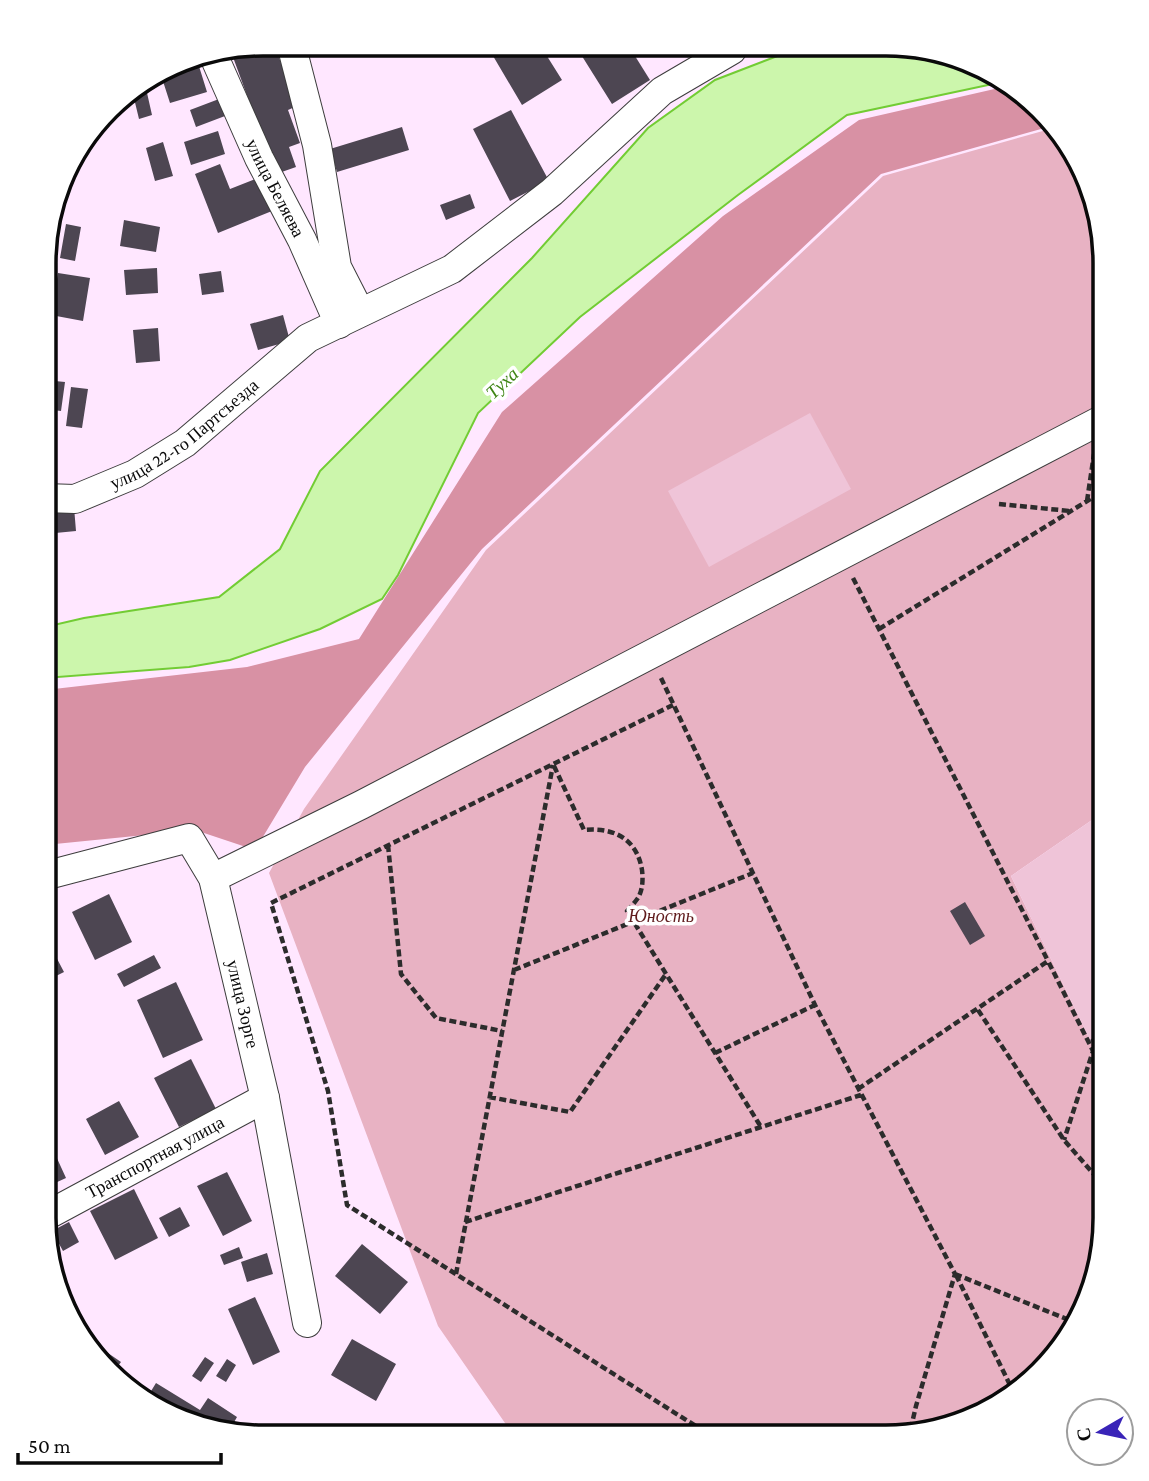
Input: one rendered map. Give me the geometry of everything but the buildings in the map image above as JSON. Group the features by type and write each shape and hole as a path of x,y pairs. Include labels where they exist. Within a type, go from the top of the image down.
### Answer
{"street":[{"path":"294,56 317,145 337,267 349,318"},
{"name":"улица 22-го Партсъезда","path":"56,498 75,499 135,474 185,443 308,338 453,270 552,192 662,91 722,56"},
{"name":"улица Беляева","path":"216,62 259,158 302,240 349,318"},
{"path":"213,878 361,805 1093,424"},
{"name":"улица Зорге","path":"56,873 188,838 213,878 265,1098 307,1322"},
{"name":"Транспортная улица","path":"56,1211 265,1098"}],"path":[{"path":"1087,502 1093,469"},
{"path":"879,629 1093,498"},
{"path":"994,504 1071,511"},
{"path":"841,555 1093,1049"},
{"path":"650,655 815,1005 1009,1384"},
{"path":"673,705 271,903 328,1091 347,1205 694,1425"},
{"path":"553,764 584,830 601,828 611,831 631,844 640,859 643,881 639,897 627,911 761,1127"},
{"path":"456,1274 553,764"},
{"path":"388,845 401,974 436,1018 502,1031"},
{"path":"513,970 753,873"},
{"path":"858,1089 1048,961"},
{"path":"489,1097 570,1112 666,974"},
{"path":"715,1053 815,1005"},
{"path":"978,1010 1064,1140 1093,1173"},
{"path":"1064,1140 1093,1054"},
{"path":"466,1222 861,1095"},
{"path":"955,1274 1066,1319"},
{"path":"912,1423 955,1274"}],"green space":[{"name":"Юность","path":"1044,131 1065,160 1077,184 1091,236 1093,819 1011,876 1093,1044 1093,1231 1082,1284 1065,1321 1050,1344 1012,1382 965,1409 926,1421 899,1425 506,1425 438,1326 269,873 304,809 486,550 883,176"}],"shaded area":[{"path":"997,88 1012,99 1042,129 881,174 482,549 305,767 255,850 195,830 56,844 56,689 247,667 359,639 502,412 723,216 859,120"},
{"path":"810,413 851,489 709,567 668,491"},
{"path":"1093,819 1093,1044 1090,1040 1011,876"}],"water":[{"name":"Туха","path":"777,56 886,56 939,63 990,85 847,115 580,317 478,413 398,575 382,599 320,629 230,660 189,667 56,677 56,624 219,597 280,549 320,471 532,258 648,128 715,80"}]}
